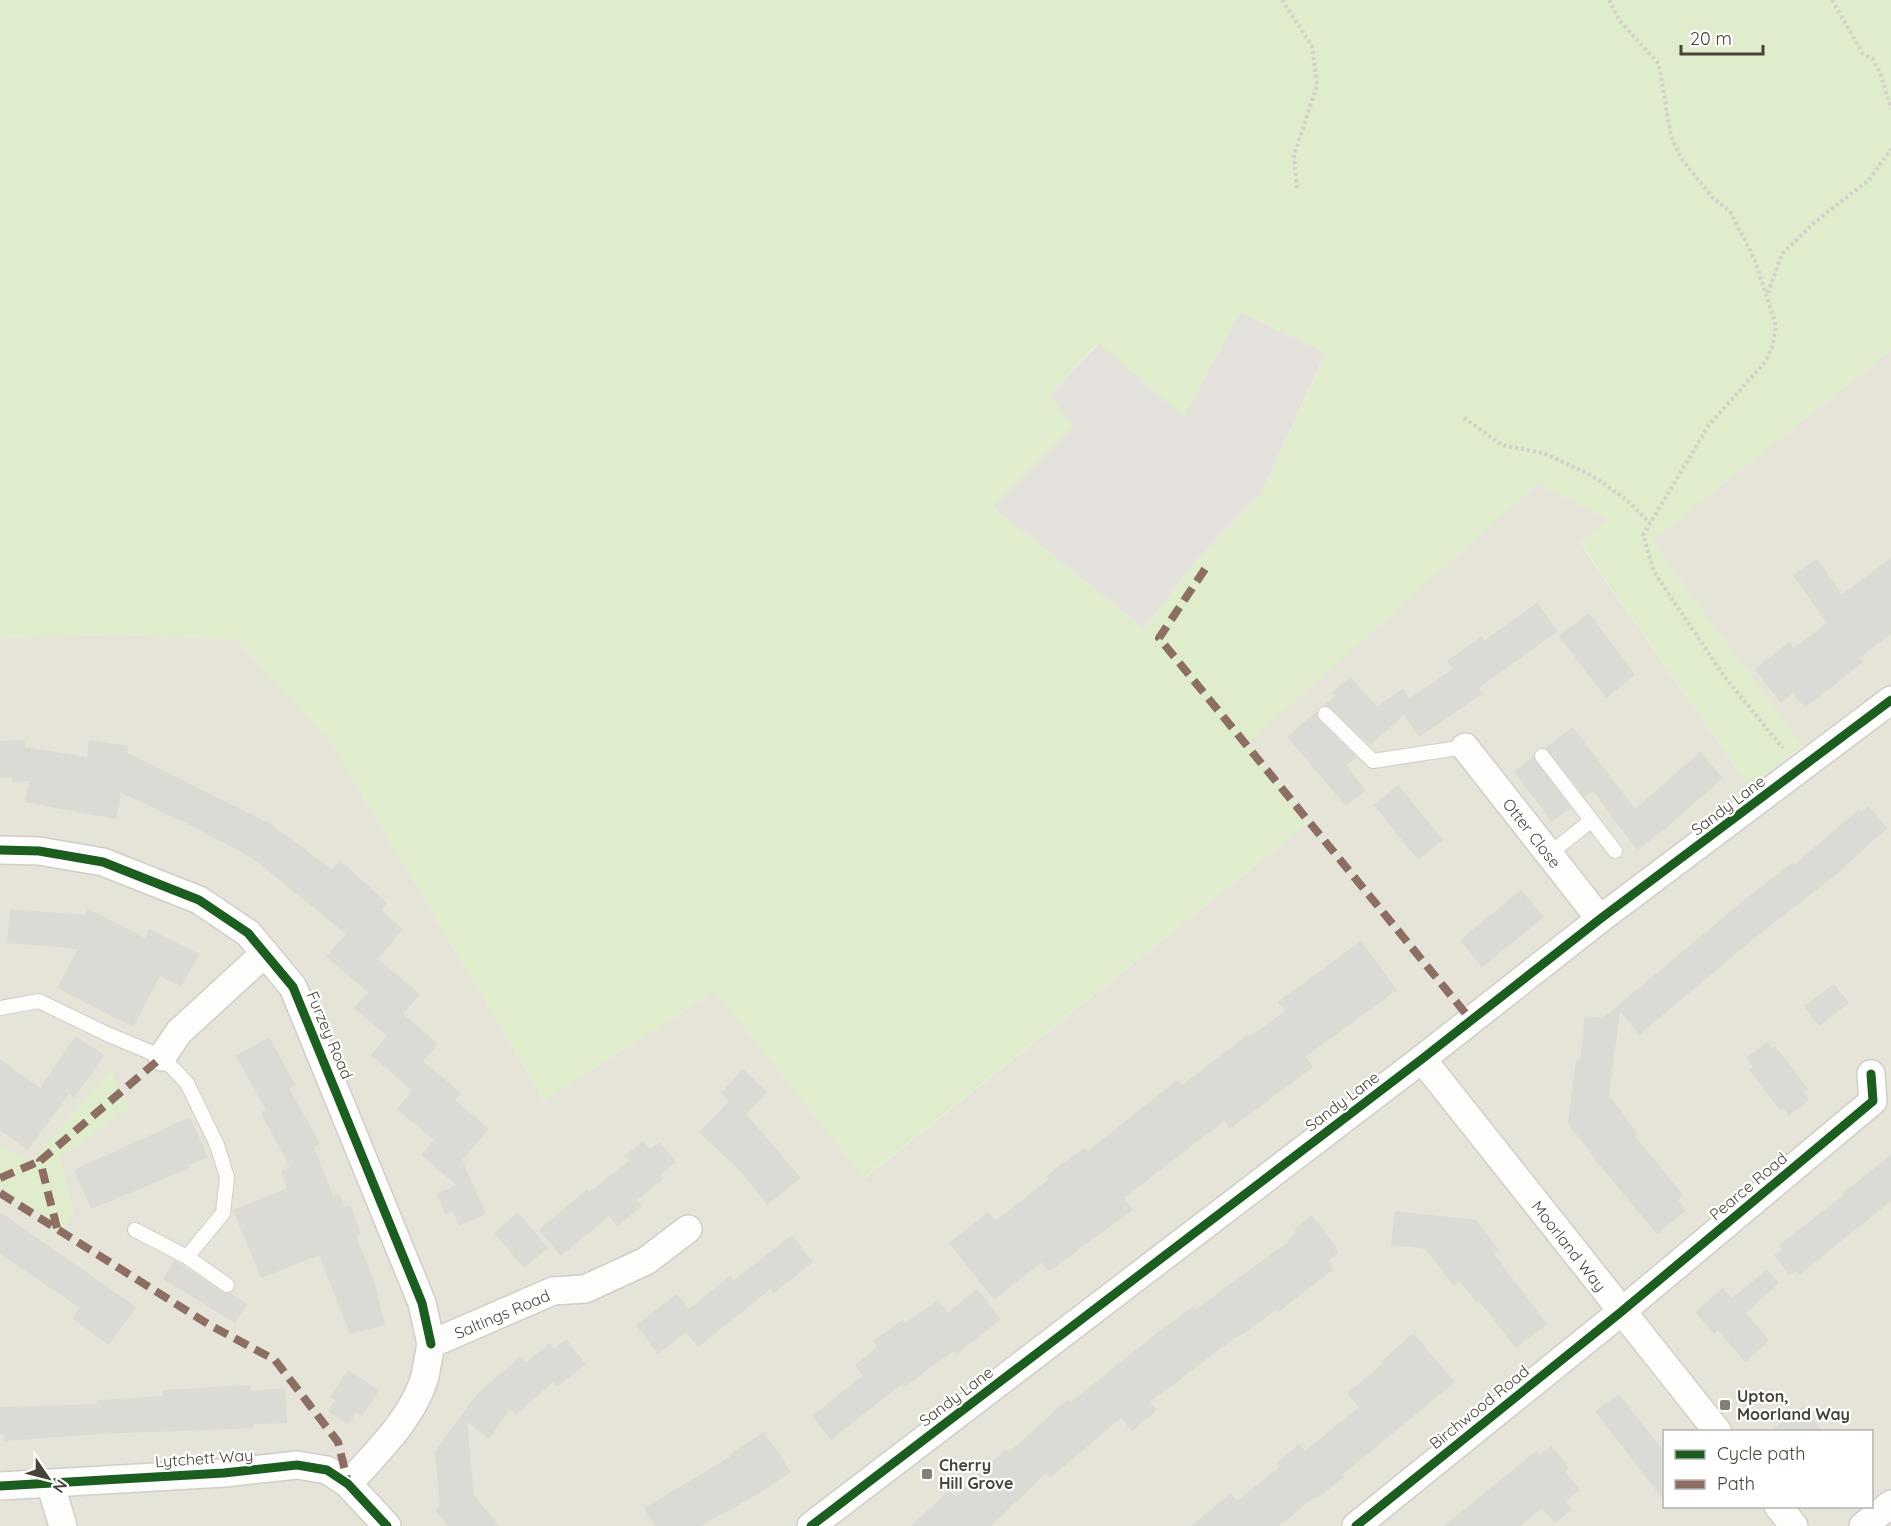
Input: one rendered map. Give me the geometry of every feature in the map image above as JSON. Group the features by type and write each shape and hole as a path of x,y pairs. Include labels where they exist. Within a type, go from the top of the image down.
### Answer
{"street":[{"name":"Sandy Lane","path":"811,1526 1422,1059 1600,920 1891,700"},
{"name":"Otter Close","path":"1465,747 1600,920"},
{"name":"Furzey Road","path":"0,850 39,851 104,862 199,900 248,933 293,987 422,1303 431,1344"},
{"path":"162,1057 179,1032 265,953"},
{"name":"Moorland Way","path":"1422,1059 1717,1430"},
{"name":"Pearce Road","path":"1621,1312 1873,1101 1871,1074"},
{"name":"Saltings Road","path":"431,1344 553,1291 585,1289 646,1261 688,1229"},
{"name":"Birchwood Road","path":"1356,1526 1621,1312"},
{"path":"348,1484 388,1438 415,1400 424,1377 431,1344"},
{"name":"Lytchett Way","path":"0,1486 224,1473 297,1465 327,1470 348,1484 387,1526"},
{"path":"50,1483 63,1526"},
{"path":"1863,1526 1891,1504"},
{"path":"1780,1508 1794,1526"}],"lane":[{"path":"1325,714 1373,761 1465,747"},
{"path":"1542,756 1615,851"},
{"path":"1549,854 1592,821"},
{"path":"0,1008 39,1001 107,1034 162,1057 187,1083 217,1145 227,1177 224,1213 187,1257"},
{"path":"135,1230 187,1257 227,1285"}],"path":[{"path":"1282,0 1312,46 1317,85 1308,120 1294,156 1297,188"},
{"path":"1609,0 1619,20 1659,64 1671,137 1683,161 1713,198 1730,211 1755,260 1768,294 1776,326 1772,348 1765,362 1709,424 1643,535 1654,572 1724,676 1801,769"},
{"path":"1832,0 1863,54 1873,59 1881,75 1891,109"},
{"path":"1768,294 1782,254 1815,222 1869,180 1891,149"},
{"path":"1464,418 1502,445 1543,453 1591,476 1627,500 1650,523"}],"shaded area":[{"path":"1240,312 1326,352 1261,494 1197,560 1144,629 992,507 1073,426 1049,395 1099,343 1184,416"},
{"path":"1891,350 1891,1526 0,1526 0,638 115,635 236,639 331,742 544,1100 715,991 865,1178 1309,822 1246,744 1538,483 1608,519 1580,544 1749,786 1803,747 1651,541"}],"green space":[{"path":"0,0 1891,0 1891,350 1651,541 1803,746 1749,786 1580,543 1608,519 1538,483 1247,744 1309,822 864,1178 715,991 544,1100 331,742 236,639 115,635 0,638","holes":["1240,312 1326,353 1261,494 1197,560 1144,629 992,507 1074,426 1049,395 1098,343 1184,417"]},
{"path":"111,1070 129,1108 60,1157 74,1213 64,1228 0,1188 0,1146 33,1163 45,1145"}],"building":[{"path":"1891,558 1891,634 1859,658 1863,662 1805,708 1793,693 1781,703 1755,669 1789,642 1794,648 1827,623 1793,575 1817,559 1842,594"},
{"path":"1537,603 1558,631 1479,688 1482,694 1419,737 1404,715 1370,745 1331,708 1324,705 1335,696 1332,693 1350,677 1377,706 1403,689 1409,699 1453,669 1447,661 1482,636 1485,640"},
{"path":"1589,613 1635,675 1606,698 1559,636"},
{"path":"1316,712 1319,720 1356,757 1346,766 1366,790 1346,806 1287,737"},
{"path":"1573,727 1635,809 1700,752 1723,778 1665,829 1637,850 1593,791 1585,797 1545,748"},
{"path":"25,740 25,747 87,757 89,740 128,746 127,753 269,823 332,869 340,860 387,903 381,910 403,929 378,959 420,994 403,1014 438,1044 423,1061 461,1093 455,1100 489,1129 462,1160 486,1214 459,1226 453,1211 445,1214 437,1194 456,1185 421,1155 434,1140 397,1109 412,1091 371,1055 387,1036 354,1008 368,992 326,957 346,934 252,858 188,824 121,793 116,819 25,802 29,781 12,782 12,778 0,778 0,741"},
{"path":"1533,757 1571,808 1552,822 1514,771"},
{"path":"1398,785 1443,840 1418,860 1374,805"},
{"path":"1868,806 1887,828 1838,873 1751,941 1639,1035 1620,1011 1609,1095 1638,1134 1635,1136 1683,1195 1678,1200 1686,1210 1657,1234 1568,1123 1576,1060 1579,1061 1581,1054 1585,1016 1603,1018 1743,901 1792,863 1794,865 1859,809 1861,812"},
{"path":"1521,890 1544,917 1482,967 1460,940"},
{"path":"10,909 85,915 88,909 145,938 149,929 199,954 181,987 160,976 133,1027 57,988 78,949 7,943"},
{"path":"1361,941 1397,990 1305,1057 1313,1067 1230,1129 1224,1121 1124,1198 1133,1210 1049,1271 1042,1262 994,1300 949,1243 988,1212 995,1221 1049,1179 1046,1176 1085,1147 1088,1151 1177,1080 1182,1085 1249,1034 1251,1036 1285,1011 1278,1002"},
{"path":"1834,984 1849,1003 1819,1026 1804,1006"},
{"path":"76,1036 104,1055 74,1098 69,1094 28,1150 0,1130 0,1059 40,1088"},
{"path":"269,1037 295,1085 289,1088 320,1144 314,1147 333,1196 340,1194 345,1207 350,1205 361,1234 356,1236 373,1277 385,1325 350,1334 319,1255 261,1278 233,1210 287,1188 281,1171 290,1167 261,1113 266,1110 236,1056"},
{"path":"1767,1042 1772,1048 1775,1046 1808,1089 1803,1092 1809,1100 1789,1116 1783,1108 1780,1110 1749,1070 1753,1067 1746,1058"},
{"path":"743,1069 767,1092 746,1114 801,1178 767,1205 741,1172 699,1132 729,1101 721,1093"},
{"path":"190,1117 208,1157 189,1165 190,1168 91,1209 74,1170"},
{"path":"643,1141 650,1149 660,1142 676,1162 660,1175 663,1179 637,1200 642,1206 617,1226 609,1216 561,1256 539,1230 587,1189 589,1192 629,1161 625,1156"},
{"path":"1891,1155 1891,1201 1799,1275 1796,1271 1789,1275 1774,1255 1782,1249 1779,1245"},
{"path":"1395,1211 1476,1220 1499,1250 1494,1254 1547,1324 1516,1348 1479,1301 1477,1303 1460,1281 1454,1286 1425,1249 1391,1245"},
{"path":"0,1212 136,1307 109,1345 72,1318 80,1308 0,1254"},
{"path":"518,1212 548,1248 524,1268 494,1233"},
{"path":"1311,1215 1337,1247 1335,1249 1338,1253 1328,1262 1334,1269 1278,1312 1276,1310 1236,1337 1150,1402 1157,1410 1132,1431 1121,1418 1050,1478 1046,1473 991,1526 911,1526 949,1490 955,1497 1006,1449 1009,1452 1068,1399 1071,1402 1157,1333 1194,1306 1196,1309 1288,1242 1287,1240 1296,1233 1294,1230"},
{"path":"792,1235 813,1262 774,1293 771,1289 698,1347 686,1332 658,1354 636,1325 677,1294 689,1309 730,1276 734,1280"},
{"path":"174,1260 222,1292 230,1293 247,1304 235,1323 163,1279"},
{"path":"1767,1270 1779,1283 1746,1313 1769,1341 1745,1362 1718,1330 1714,1334 1695,1312 1723,1288 1732,1298"},
{"path":"977,1289 1001,1319 956,1355 953,1351 906,1386 903,1383 831,1440 812,1416 863,1375 855,1365 877,1347 873,1341 902,1320 904,1324 938,1300 948,1312"},
{"path":"1413,1333 1455,1382 1342,1475 1344,1477 1279,1526 1191,1526 1231,1493 1237,1501 1279,1467 1276,1464 1299,1444 1305,1451 1359,1407 1347,1393 1384,1363 1382,1361"},
{"path":"566,1339 586,1364 557,1387 553,1382 516,1415 510,1409 489,1439 467,1422 474,1495 499,1526 448,1526 435,1510 440,1506 435,1451 477,1394 521,1356 526,1362 550,1343 554,1349"},
{"path":"348,1370 379,1390 362,1416 356,1412 348,1425 328,1411 335,1400 330,1397"},
{"path":"250,1385 251,1391 285,1388 287,1423 253,1424 253,1428 99,1434 4,1441 4,1434 0,1435 0,1407 97,1404 97,1400 163,1396 163,1390"},
{"path":"1619,1394 1663,1450 1663,1499 1595,1411"},
{"path":"1803,1406 1821,1430 1771,1430"},
{"path":"764,1432 791,1472 701,1526 655,1526 644,1508 730,1457 729,1455"},
{"path":"1552,1446 1569,1468 1565,1471 1580,1490 1566,1501 1572,1509 1555,1523 1542,1508 1520,1526 1444,1526 1536,1451 1539,1455"}],"marked path":[{"path":"1205,569 1159,638 1471,1020"},
{"path":"57,1228 40,1161 162,1057"},
{"path":"0,1178 40,1161"},
{"path":"0,1193 208,1324 275,1360 338,1442 348,1483"}],"cycle path":[{"path":"811,1526 1422,1059 1600,919 1891,700"},
{"path":"0,850 39,851 103,862 199,900 248,933 293,987 422,1303 431,1344"},
{"path":"1356,1526 1621,1312 1873,1101 1871,1074"},
{"path":"0,1486 224,1473 297,1465 327,1470 348,1484 387,1526"}],"place":[{"name":"Upton, Moorland Way","path":"1725,1405"},
{"name":"Cherry Hill Grove","path":"927,1474"}]}
